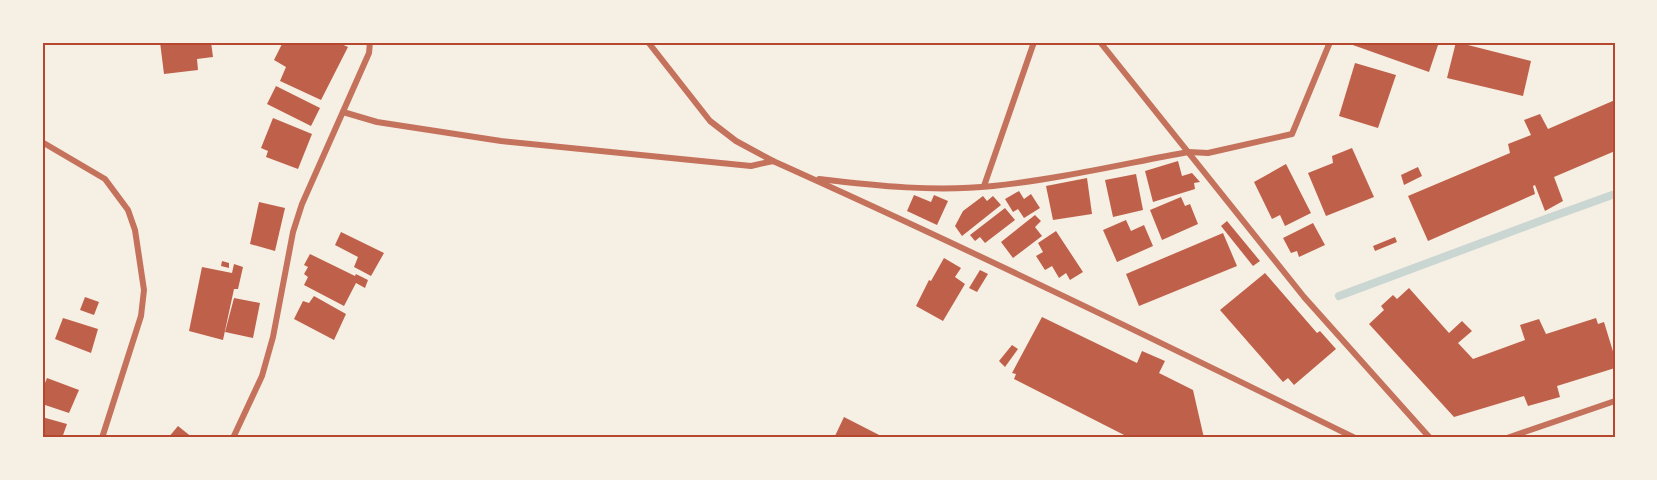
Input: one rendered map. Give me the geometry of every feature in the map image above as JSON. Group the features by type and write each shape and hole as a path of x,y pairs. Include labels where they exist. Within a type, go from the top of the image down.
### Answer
{"street":[{"path":"233,438 262,376 273,337 293,232 302,204 369,53 370,42"},
{"path":"648,42 710,121 736,141 773,161 1024,278 1355,438"},
{"path":"984,186 1034,42"},
{"path":"1100,42 1304,297 1430,438"},
{"path":"813,179 891,187 984,186 1065,176 1188,152 1208,153 1292,134 1330,42"},
{"path":"343,112 377,122 501,141 751,165 773,161"},
{"path":"42,142 105,179 128,210 135,230 144,290 141,316 102,438"},
{"path":"1507,438 1615,401"}],"building":[{"path":"160,42 211,42 213,57 197,59 198,70 164,74"},
{"path":"283,42 337,42 348,47 321,100 280,81 286,67 274,60"},
{"path":"1350,42 1439,42 1429,72 1350,44"},
{"path":"1456,42 1531,61 1523,96 1447,78"},
{"path":"1355,63 1396,75 1378,128 1339,116"},
{"path":"276,86 320,108 311,126 267,104"},
{"path":"1615,100 1615,151 1554,177 1563,201 1545,211 1535,185 1533,186 1535,194 1428,241 1408,196 1510,153 1508,144 1531,135 1524,120 1540,114 1548,129"},
{"path":"273,118 312,134 298,169 266,157 268,151 261,148"},
{"path":"1352,148 1374,197 1326,216 1308,173 1333,163 1332,156"},
{"path":"1178,161 1182,176 1192,173 1200,182 1194,183 1195,189 1153,202 1145,171"},
{"path":"1286,164 1311,213 1285,226 1280,215 1272,219 1254,182"},
{"path":"1418,167 1422,176 1404,185 1401,175"},
{"path":"1136,174 1143,210 1113,217 1105,180"},
{"path":"1087,178 1092,214 1053,220 1046,186"},
{"path":"1019,191 1024,199 1031,194 1040,208 1024,218 1018,209 1013,212 1005,199"},
{"path":"914,195 931,202 934,195 948,201 937,225 907,211"},
{"path":"983,196 987,201 993,196 1001,205 962,236 955,226 963,211"},
{"path":"1181,197 1185,206 1190,204 1198,224 1162,240 1150,210"},
{"path":"259,202 285,208 275,251 250,244"},
{"path":"1005,208 1015,220 985,243 980,237 975,241 970,235"},
{"path":"1035,215 1041,221 1035,227 1042,236 1013,258 1001,242"},
{"path":"1126,220 1131,231 1144,225 1153,246 1117,262 1103,230"},
{"path":"1227,221 1260,261 1253,266 1221,226"},
{"path":"1313,223 1325,245 1299,257 1297,251 1291,253 1283,238"},
{"path":"1056,231 1083,272 1070,280 1066,273 1059,278 1052,266 1045,270 1036,256 1043,252 1038,243"},
{"path":"341,232 384,253 371,276 354,267 358,257 335,245"},
{"path":"1223,233 1237,266 1139,306 1126,274"},
{"path":"1395,237 1397,242 1375,251 1373,246"},
{"path":"310,254 368,280 365,288 356,283 344,306 304,285 308,277 304,274 308,267 304,265"},
{"path":"944,258 961,268 955,277 965,284 943,321 916,306 929,280 931,281"},
{"path":"222,261 229,263 229,268 221,266"},
{"path":"234,264 243,267 238,289 234,289 223,340 189,331 202,267 232,273"},
{"path":"980,270 988,274 977,292 969,288"},
{"path":"1265,273 1317,333 1320,331 1336,349 1294,385 1288,378 1283,382 1220,310"},
{"path":"1409,288 1449,333 1462,321 1472,331 1458,343 1473,359 1525,340 1520,325 1539,319 1546,334 1596,318 1598,324 1604,322 1615,358 1615,368 1557,386 1560,397 1528,406 1524,396 1454,417 1369,324 1384,310 1381,306 1393,295 1397,299"},
{"path":"314,296 346,314 334,340 294,319 303,301 309,303"},
{"path":"85,297 99,302 94,315 80,310"},
{"path":"234,298 260,303 253,338 225,332"},
{"path":"1042,317 1137,363 1142,351 1165,361 1159,373 1193,390 1204,438 1130,438 1014,379 1016,374 1012,373"},
{"path":"63,318 98,329 91,353 55,339"},
{"path":"1012,345 1018,349 1005,367 999,361"},
{"path":"47,378 79,390 69,413 42,404 42,390"},
{"path":"42,417 67,424 62,438 42,438"},
{"path":"844,417 885,438 834,438"},
{"path":"178,426 193,438 168,438"}],"waterway":[{"path":"1339,296 1615,194"}]}
